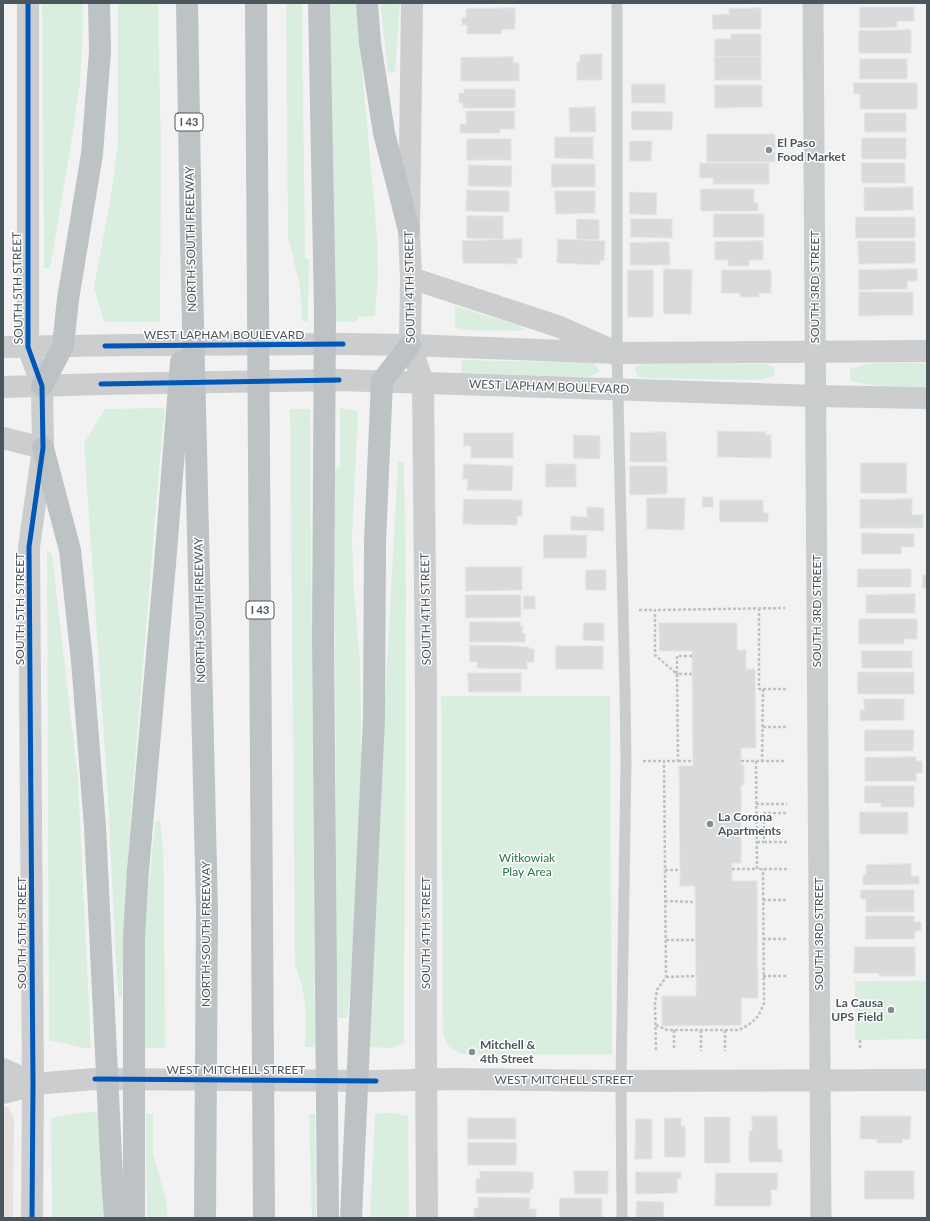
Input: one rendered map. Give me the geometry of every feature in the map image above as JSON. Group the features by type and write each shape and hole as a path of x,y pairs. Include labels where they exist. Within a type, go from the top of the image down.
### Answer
{"highway":[{"path":"42,386 63,346 68,299 92,154 100,51 99,3"},
{"name":"NORTH-SOUTH FREEWAY","path":"187,3 190,241 207,910 205,1218"},
{"name":"I 43","path":"256,3 264,1218"},
{"path":"319,3 325,311 323,637 328,1218"},
{"path":"367,3 370,43 384,134 409,230"},
{"path":"134,1218 134,936 138,870 165,564 190,241"},
{"path":"351,1218 374,718 375,542 382,381 410,345"},
{"path":"43,448 70,550 82,661 95,828 115,1218"}],"street":[{"name":"SOUTH 5TH STREET","path":"28,3 28,347 42,386 43,448 29,547 33,1084 32,1218"},
{"name":"SOUTH 4TH STREET","path":"412,3 409,230 411,278 410,345 423,382 428,1218"},
{"name":"SOUTH 3RD STREET","path":"813,3 821,1218"},
{"path":"411,278 560,327 617,353"},
{"name":"WEST LAPHAM BOULEVARD","path":"3,347 343,344 410,345 617,353 927,351"},
{"name":"WEST LAPHAM BOULEVARD","path":"3,387 339,380 815,396 927,398"},
{"path":"3,438 43,448"},
{"path":"3,1069 33,1084"},
{"name":"WEST MITCHELL STREET","path":"3,1094 33,1084 95,1079 376,1081 927,1080"}],"lane":[{"path":"617,3 617,353 626,761 621,1081 622,1218"}],"path":[{"path":"760,608 759,690 786,690"},
{"path":"692,674 677,674 655,655 655,610 785,608"},
{"path":"678,761 677,656 692,656"},
{"path":"762,761 763,690"},
{"path":"763,727 786,727"},
{"path":"654,761 693,761"},
{"path":"656,1050 655,1003 657,990 666,977 664,761"},
{"path":"741,761 786,761"},
{"path":"756,761 757,868"},
{"path":"756,804 786,804"},
{"path":"764,842 764,813 786,813"},
{"path":"757,842 787,842"},
{"path":"656,1026 667,1030 739,1030 749,1025 760,1015 764,1003 763,868"},
{"path":"732,869 787,869"},
{"path":"665,870 680,870"},
{"path":"763,900 787,900"},
{"path":"665,901 695,902"},
{"path":"763,939 788,939"},
{"path":"666,940 696,940"},
{"path":"666,977 696,976"},
{"path":"763,976 788,976"},
{"path":"674,1030 674,1050"},
{"path":"701,1030 702,1051"},
{"path":"725,1030 725,1051"},
{"path":"860,1040 860,1048"}],"shaded area":[{"path":"3,1105 9,1108 14,1119 13,1218 3,1218"}],"green space":[{"path":"42,3 83,3 80,82 50,268 44,268"},
{"path":"118,3 158,3 161,150 160,322 104,322 94,288 112,189 118,142"},
{"path":"286,3 302,3 305,259 309,259 308,321 302,321 300,286 288,236"},
{"path":"330,3 356,3 377,235 378,273 375,316 358,317 357,322 333,321"},
{"path":"380,3 400,3 395,72 388,73"},
{"path":"455,306 520,326 524,329 520,331 463,330 455,328"},
{"path":"462,360 594,363 600,370 596,374 589,377 461,373"},
{"path":"877,363 927,363 927,386 878,386 850,381 850,369"},
{"path":"641,364 766,364 774,367 775,376 764,379 750,380 645,378 638,377 635,371 636,366"},
{"path":"165,408 131,812 124,926 122,997 118,997 107,783 84,443 105,409"},
{"path":"340,408 358,411 352,539 354,589 360,663 361,764 351,982 347,1018 338,1018 335,937 336,781 333,468 340,467"},
{"path":"290,409 310,409 315,1047 305,1047 306,1010 302,986 295,964"},
{"path":"398,462 404,462 406,588 404,1043 391,1048 366,1047"},
{"path":"49,551 52,554 78,779 91,1048 49,1040 47,554"},
{"name":"Witkowiak Play Area","path":"441,696 610,696 612,1054 466,1055 450,1048 444,1038"},
{"path":"160,820 163,844 164,889 165,1048 145,1048 144,956 146,913 155,822"},
{"name":"La Causa UPS Field","path":"855,981 927,981 927,1039 855,1040"},
{"path":"98,1112 105,1218 52,1218 51,1118 77,1113"},
{"path":"390,1113 408,1116 409,1218 370,1218 375,1114"},
{"path":"146,1114 153,1114 153,1154 167,1203 167,1218 147,1218"},
{"path":"309,1114 315,1114 316,1218 312,1218"}],"building":[{"path":"860,7 914,7 914,21 897,21 897,27 860,28"},
{"path":"515,8 515,29 501,30 501,34 467,34 467,25 462,25 462,18 466,18 466,9"},
{"path":"761,8 761,29 713,29 712,15 729,14 729,9"},
{"path":"911,30 911,53 859,53 859,31"},
{"path":"731,34 761,34 761,57 715,57 715,39 731,39"},
{"path":"602,54 602,80 577,80 577,62 580,62 580,55"},
{"path":"513,57 513,63 519,63 519,81 461,81 461,58"},
{"path":"715,57 761,57 761,80 715,80"},
{"path":"860,59 907,59 907,79 860,79"},
{"path":"854,83 917,83 917,109 860,109 860,94 854,94"},
{"path":"632,84 665,84 665,103 632,103"},
{"path":"715,85 762,85 762,107 715,108"},
{"path":"464,89 515,89 515,108 463,108 463,103 459,103 459,93 464,93"},
{"path":"595,107 596,132 570,132 569,108"},
{"path":"466,111 515,111 514,129 500,129 500,133 460,133 460,124 466,124"},
{"path":"632,111 673,112 672,130 632,130"},
{"path":"865,113 906,113 906,132 865,132"},
{"path":"707,134 775,134 775,162 707,162"},
{"path":"555,137 593,137 593,159 555,158"},
{"path":"862,138 906,138 906,159 862,159"},
{"path":"467,139 511,139 511,160 467,160"},
{"path":"630,141 652,141 651,161 630,161"},
{"path":"700,163 769,163 769,184 713,184 713,178 700,178"},
{"path":"862,163 905,163 905,183 862,183"},
{"path":"552,164 595,164 595,187 552,187"},
{"path":"469,165 512,166 511,187 468,186"},
{"path":"913,187 913,210 864,211 864,188"},
{"path":"701,189 754,189 754,203 758,203 758,211 701,211"},
{"path":"467,190 509,191 509,212 466,211"},
{"path":"555,191 595,191 595,213 556,214"},
{"path":"630,192 657,193 656,215 630,214"},
{"path":"714,214 764,214 764,237 714,237"},
{"path":"467,216 503,216 503,239 467,238"},
{"path":"856,217 915,217 915,238 856,238"},
{"path":"577,219 599,220 599,240 577,239"},
{"path":"631,219 672,219 672,238 631,237"},
{"path":"522,239 522,258 517,258 517,264 463,263 462,241"},
{"path":"558,239 605,241 604,261 600,260 600,265 557,263"},
{"path":"763,241 763,260 749,260 749,266 728,266 728,260 715,260 715,242"},
{"path":"858,241 915,241 915,263 859,264"},
{"path":"669,242 670,265 630,265 630,243"},
{"path":"664,269 692,270 691,314 664,314"},
{"path":"917,269 917,281 907,281 907,289 859,290 859,270"},
{"path":"628,270 653,270 653,317 628,317"},
{"path":"722,270 771,270 771,293 759,293 759,297 740,297 740,293 722,293"},
{"path":"859,292 913,292 913,315 859,316"},
{"path":"718,431 766,432 766,435 771,435 771,458 718,457"},
{"path":"666,432 667,462 630,462 630,433"},
{"path":"464,433 513,433 513,458 471,458 471,446 464,446"},
{"path":"574,435 600,436 600,459 574,458"},
{"path":"861,463 906,463 907,493 861,493"},
{"path":"464,464 513,466 512,491 467,490 468,479 463,479"},
{"path":"546,464 576,464 576,487 546,487"},
{"path":"630,466 667,466 667,494 630,495"},
{"path":"703,497 713,497 713,507 703,507"},
{"path":"647,498 685,498 684,530 647,529"},
{"path":"464,499 522,500 522,516 517,516 517,525 463,524"},
{"path":"912,499 912,515 923,515 923,528 860,528 860,500"},
{"path":"720,500 763,500 763,513 768,513 768,522 720,522"},
{"path":"587,507 604,508 604,531 571,530 571,516 587,517"},
{"path":"862,533 914,534 914,547 901,547 901,554 862,554"},
{"path":"544,535 587,535 586,558 544,558"},
{"path":"466,567 522,567 522,590 466,591"},
{"path":"858,569 911,569 911,587 858,587"},
{"path":"586,570 606,570 606,590 586,590"},
{"path":"923,575 927,575 927,588 923,588"},
{"path":"915,594 915,613 866,613 866,595"},
{"path":"466,595 521,595 521,617 466,618"},
{"path":"524,596 535,596 535,609 524,609"},
{"path":"859,619 917,619 917,639 904,639 904,644 859,644"},
{"path":"470,622 520,622 520,626 523,626 522,633 525,633 525,642 470,642"},
{"path":"584,623 604,623 604,641 583,640"},
{"name":"La Corona Apartments","path":"659,623 737,623 737,650 746,650 746,669 755,669 756,748 741,748 741,765 744,765 744,785 741,785 741,863 732,863 732,881 757,881 758,998 741,998 741,1025 662,1026 662,996 696,996 696,976 695,886 680,886 679,766 693,766 692,651 660,651"},
{"path":"470,645 529,647 529,649 534,649 534,662 527,662 527,669 477,668 477,662 470,662"},
{"path":"556,646 603,646 603,669 556,669"},
{"path":"862,651 912,651 912,668 862,668"},
{"path":"858,672 914,672 914,694 858,694"},
{"path":"468,673 521,673 521,692 469,692"},
{"path":"864,699 904,699 904,720 860,721 860,710 864,710"},
{"path":"865,730 914,730 913,751 865,751"},
{"path":"916,757 916,761 922,761 922,773 916,773 917,781 865,781 865,758"},
{"path":"865,786 914,786 914,807 881,807 881,803 865,803"},
{"path":"860,812 908,812 908,834 860,834"},
{"path":"911,864 911,876 919,876 919,884 863,885 863,875 866,875 866,865"},
{"path":"861,890 914,890 914,912 866,912 866,899 861,899"},
{"path":"866,916 914,916 914,922 921,922 921,931 915,931 915,939 866,939"},
{"path":"855,947 915,947 915,976 879,976 879,973 854,973"},
{"path":"752,1116 777,1116 778,1149 782,1149 782,1162 749,1162 749,1131 752,1131"},
{"path":"861,1116 911,1116 910,1139 902,1139 902,1143 877,1143 877,1139 860,1139"},
{"path":"705,1117 730,1117 730,1163 705,1163"},
{"path":"468,1118 516,1118 516,1139 468,1139"},
{"path":"665,1118 681,1118 681,1126 685,1126 685,1157 665,1157"},
{"path":"636,1119 652,1119 652,1159 635,1159"},
{"path":"468,1142 517,1143 516,1165 468,1165"},
{"path":"480,1171 533,1172 533,1189 530,1189 530,1193 476,1193 476,1179 480,1179"},
{"path":"574,1171 608,1171 608,1194 575,1194"},
{"path":"865,1171 914,1171 914,1199 865,1199"},
{"path":"636,1172 681,1172 681,1179 677,1179 677,1193 636,1194"},
{"path":"716,1173 778,1173 777,1190 771,1190 771,1206 715,1206"},
{"path":"478,1197 530,1198 529,1209 536,1209 536,1218 474,1218 474,1208 478,1208"},
{"path":"560,1198 602,1198 602,1218 560,1218"},
{"path":"637,1201 664,1202 663,1218 636,1218"}],"cycle path":[{"path":"28,3 28,347 42,386 43,448 29,547 33,1084 32,1218"},
{"path":"105,346 343,344"},
{"path":"101,384 339,380"},
{"path":"95,1079 376,1081"}],"place":[{"name":"El Paso Food Market","path":"769,150"},
{"name":"La Corona Apartments","path":"710,824"},
{"name":"La Causa UPS Field","path":"891,1010"},
{"name":"Mitchell & 4th Street","path":"472,1052"}]}
